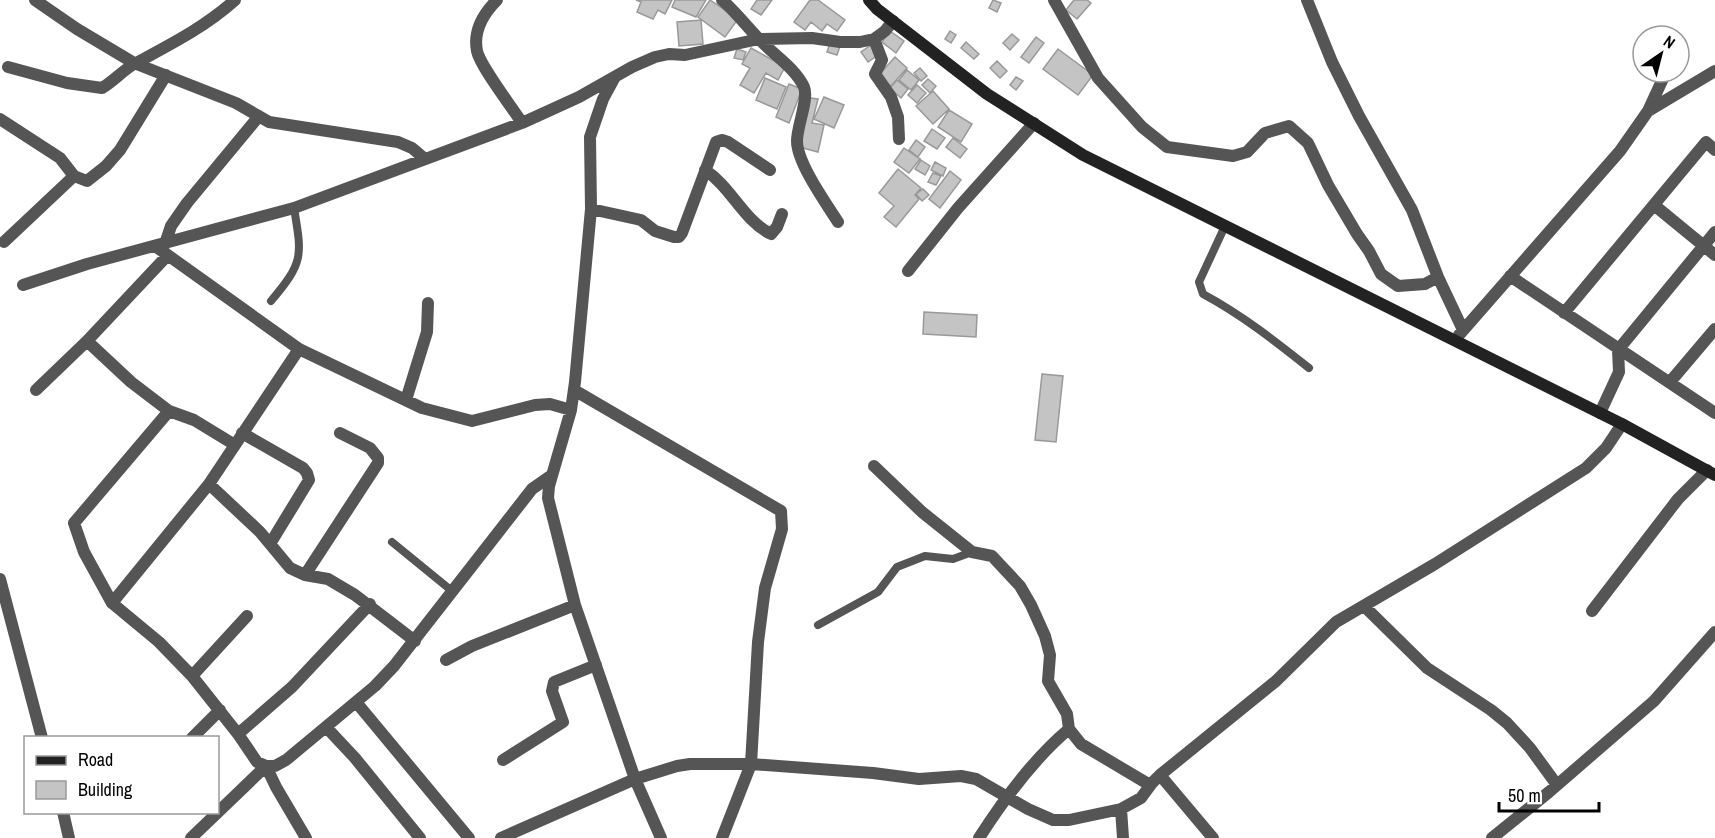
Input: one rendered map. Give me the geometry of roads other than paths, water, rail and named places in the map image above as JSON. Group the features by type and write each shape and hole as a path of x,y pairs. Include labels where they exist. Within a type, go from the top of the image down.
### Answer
{"main road":[{"path":"869,0 987,94 1083,155 1600,412 1711,472"}],"street":[{"path":"34,0 134,63 236,103 269,122 398,142 412,148 425,159"},
{"path":"8,67 68,83 102,88 134,63 158,52 208,22 235,0"},
{"path":"497,0 480,21 477,52 522,123"},
{"path":"722,0 759,39 788,65 804,87 806,96 799,119 797,143 812,179 838,222"},
{"path":"1054,0 1098,78 1142,128 1167,147 1233,156 1247,152 1265,133 1289,126 1308,143 1328,185 1357,234 1370,250 1381,274 1398,285 1425,284 1438,277"},
{"path":"1307,0 1332,62 1359,116 1412,210 1438,277 1463,330"},
{"path":"23,285 87,264 162,248 294,208 522,123 579,97 643,61 655,57 697,53 759,39 812,38 840,42 874,39 893,21"},
{"path":"874,39 882,60 875,74 891,97 898,117 899,139"},
{"path":"1648,111 1715,71"},
{"path":"0,119 60,158 74,176 87,181 106,166 120,150 166,75"},
{"path":"615,77 591,129 591,209 574,390 548,498 575,605 635,779 661,838"},
{"path":"1454,340 1620,151 1648,111 1660,84"},
{"path":"36,390 87,341 162,248 171,226 187,203 259,116"},
{"path":"908,271 958,208 1034,123"},
{"path":"591,209 641,220 655,231 679,237 716,142 722,140 729,142 770,170"},
{"path":"1564,313 1706,142 1715,150"},
{"path":"705,170 716,177 759,228 771,234 777,227 782,214"},
{"path":"4,242 74,176"},
{"path":"1654,205 1715,255"},
{"path":"1600,412 1619,372 1618,350 1715,232"},
{"path":"162,248 299,349 422,408 472,421 535,405 550,404 570,410"},
{"path":"1510,276 1715,413"},
{"path":"406,400 427,332 429,303"},
{"path":"1670,382 1715,328"},
{"path":"87,341 131,382 169,411 194,420 235,445"},
{"path":"112,603 209,484 299,349"},
{"path":"574,390 781,511 782,529 765,588 758,642 751,764 722,838"},
{"path":"169,411 74,523 84,552 112,603 159,642 192,676 238,734 256,762 266,766 275,766 286,760 375,687 415,641 532,489 552,475"},
{"path":"501,838 635,779 677,766 690,765 751,764 919,779 961,776 976,779 1028,809 1053,820 1069,820 1121,809 1141,798 1160,775 1276,681 1336,622 1435,564 1586,468 1606,448 1622,424"},
{"path":"242,433 307,472 309,480 270,544"},
{"path":"305,575 378,463 378,458 370,448 340,433"},
{"path":"874,466 922,512 972,552 992,556 1020,586 1045,636 1050,655 1048,681 1067,714 1069,729 1081,744 1150,785"},
{"path":"1592,611 1678,499 1711,472"},
{"path":"209,484 260,532 290,568 305,575 328,579 370,604 415,641"},
{"path":"0,579 41,736"},
{"path":"238,734 292,687 370,604"},
{"path":"446,660 471,646 575,605"},
{"path":"1364,606 1427,668 1507,723 1530,748 1557,785"},
{"path":"192,676 247,616"},
{"path":"1492,838 1557,785 1653,700 1715,632"},
{"path":"503,760 563,722 552,692 551,686 554,682 596,665"},
{"path":"356,702 469,838"},
{"path":"194,736 220,710"},
{"path":"326,727 355,758 420,838"},
{"path":"979,838 1007,796 1054,742 1069,729"},
{"path":"219,811 266,766"},
{"path":"266,766 306,838"},
{"path":"1160,775 1213,838"},
{"path":"1121,809 1123,838"},
{"path":"63,814 69,838"},
{"path":"191,838 216,814"}],"lane":[{"path":"271,301 283,287 299,260 301,248 294,208"},
{"path":"1225,226 1199,282 1203,294 1242,317 1309,368"},
{"path":"392,542 452,591"},
{"path":"818,625 878,592 897,567 925,556 953,559 972,552"}]}
